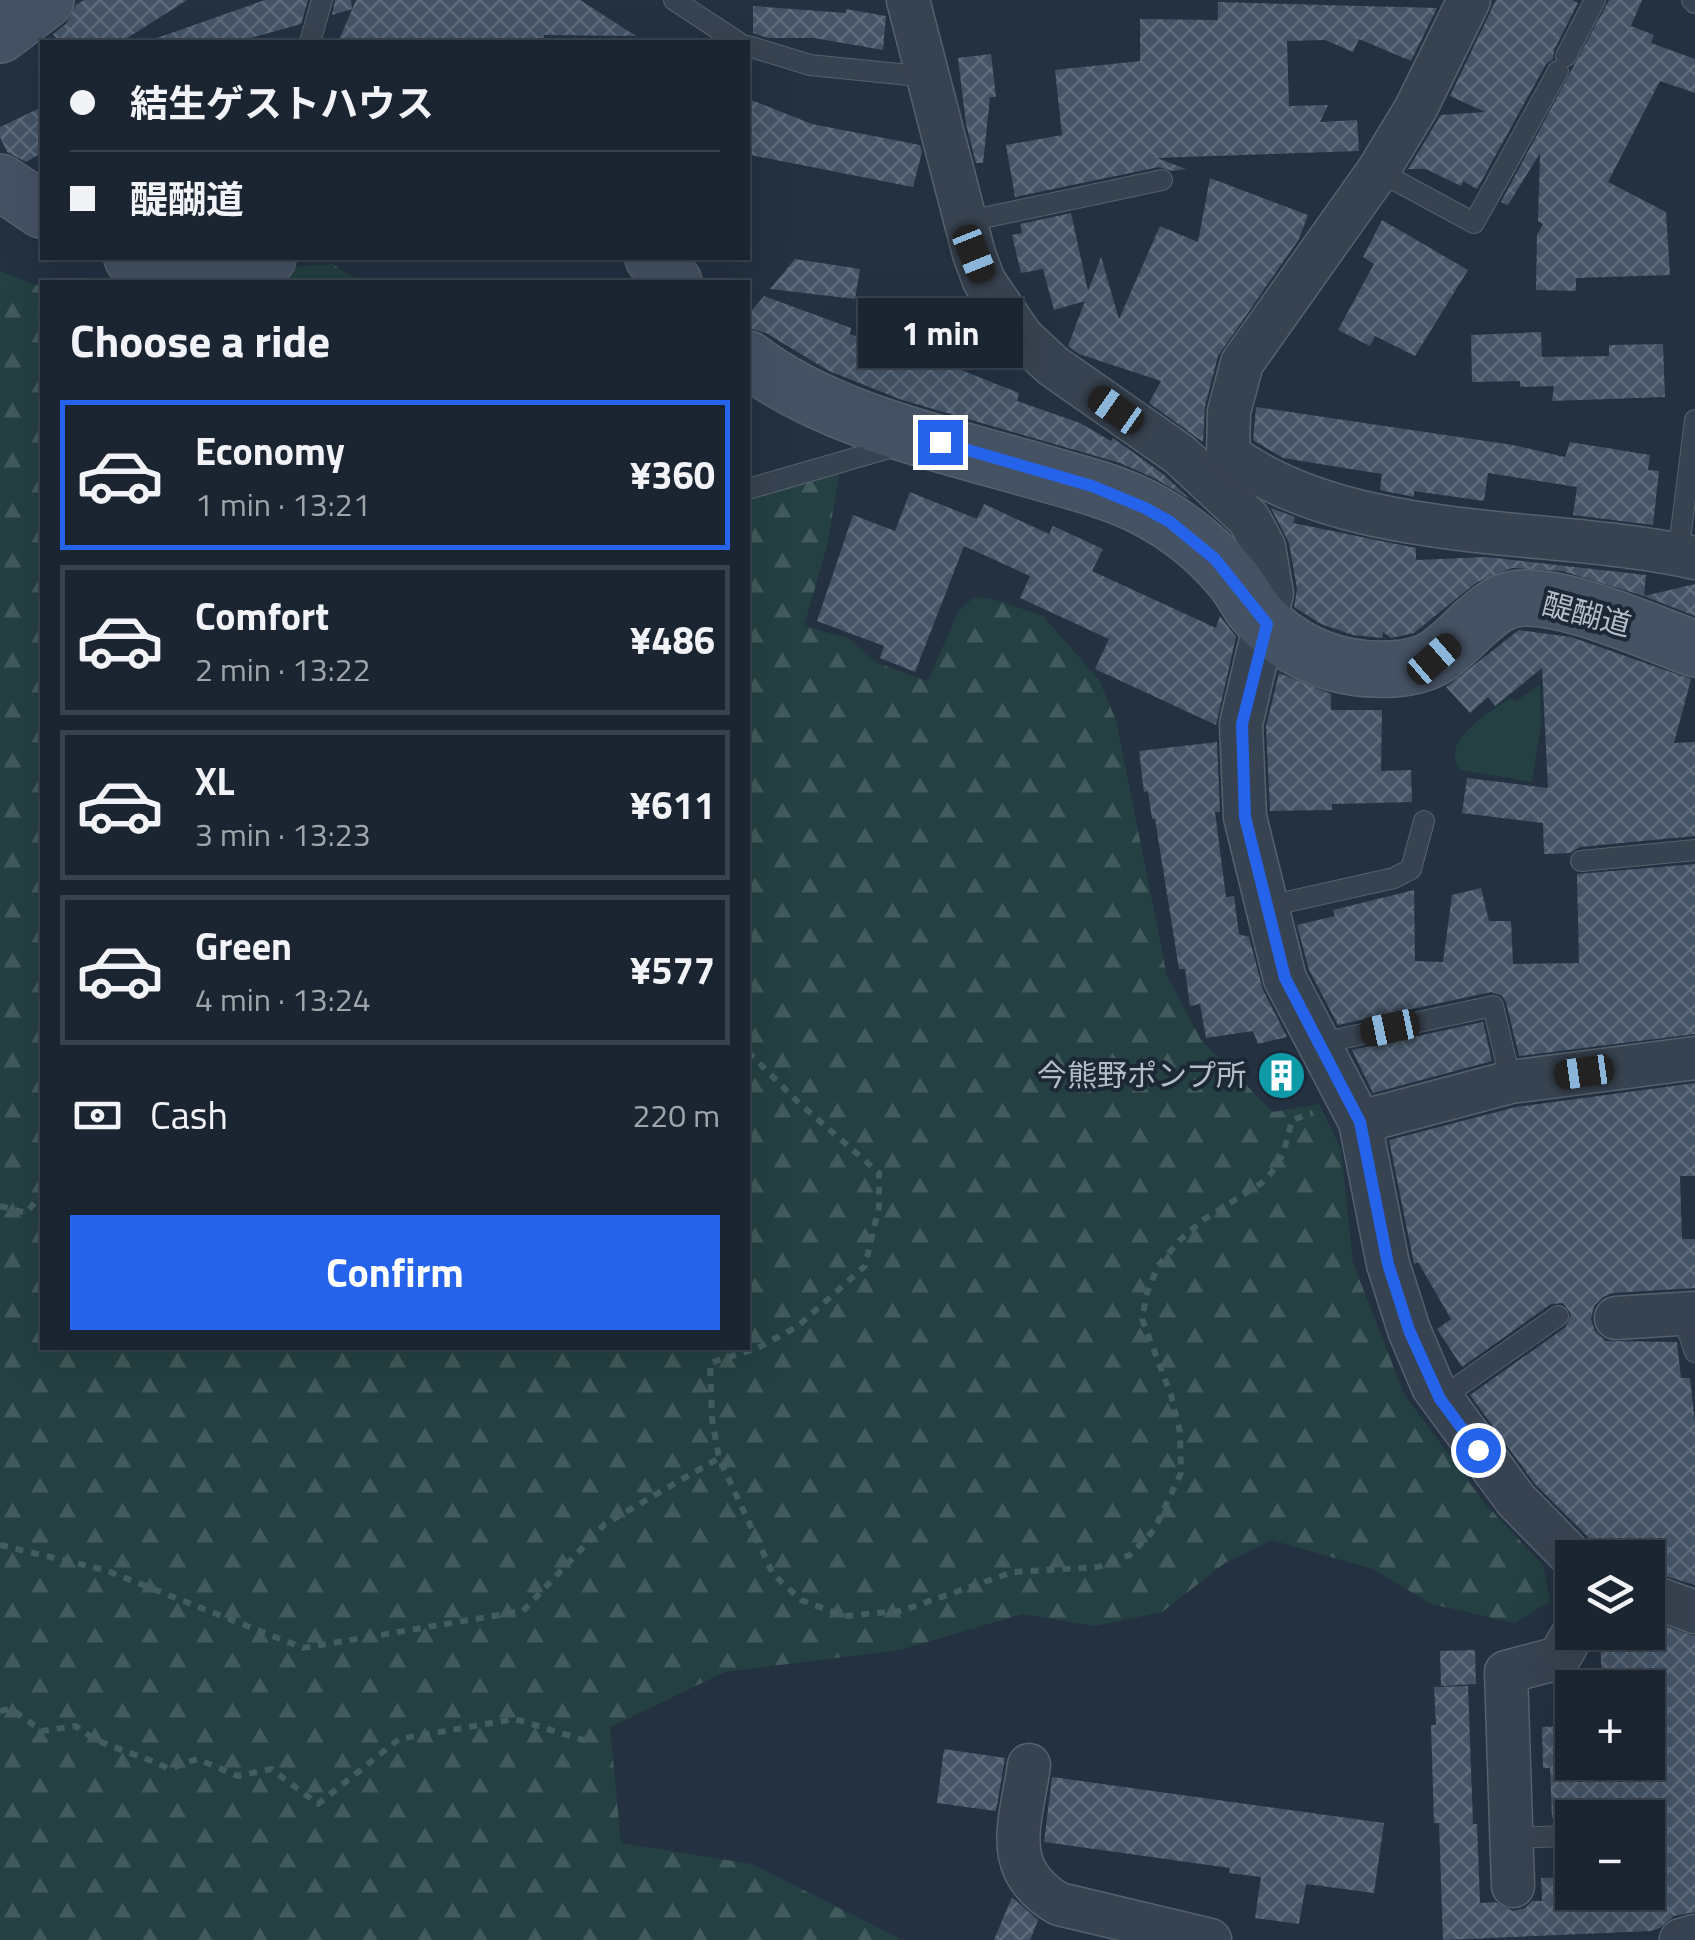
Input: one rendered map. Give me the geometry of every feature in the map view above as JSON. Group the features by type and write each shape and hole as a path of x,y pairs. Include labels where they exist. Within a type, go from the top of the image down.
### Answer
{"main road":[{"path":"0,35 46,0"},
{"path":"0,182 40,209"},
{"path":"138,260 169,271 199,272 261,260"},
{"path":"655,260 672,280"},
{"name":"醍醐道","path":"750,361 774,379 830,406 1092,486 1145,508 1182,531 1215,559 1267,624 1285,640 1324,660 1368,669 1434,659 1496,606 1524,598 1561,603 1695,649"}],"street":[{"path":"908,0 964,222 984,281 1022,337 1053,366 1179,454 1249,519 1264,547 1272,578 1267,624 1242,724 1245,817 1285,978 1360,1122 1388,1264 1409,1330 1440,1399 1516,1500 1555,1540"},
{"path":"1469,0 1416,108 1378,171 1242,363 1230,412 1228,454 1251,471 1318,498 1398,520 1686,556"},
{"path":"1360,1122 1510,1082 1695,1058"},
{"path":"1616,1318 1691,1326"},
{"path":"1665,1601 1695,1612"},
{"path":"1513,1886 1506,1672 1559,1658 1564,1650"},
{"path":"1028,1765 1020,1863 1042,1894 1060,1904 1210,1940"},
{"path":"1681,1940 1695,1936"}],"lane":[{"path":"311,40 322,0"},
{"path":"674,0 735,40"},
{"path":"1378,171 1474,222 1594,0"},
{"path":"750,47 810,65 929,77"},
{"path":"964,222 1162,180"},
{"path":"1686,556 1695,420"},
{"path":"750,488 886,449 908,432"},
{"path":"1268,906 1394,878 1411,869 1424,821"},
{"path":"1581,861 1695,850"},
{"path":"1321,1043 1492,1006 1510,1082"},
{"path":"1440,1399 1558,1316"},
{"path":"1512,1838 1555,1836"}],"path":[{"path":"750,1054 880,1173 878,1207 864,1266 798,1326 758,1348 710,1363 712,1418 719,1458 772,1574 801,1600 844,1616 901,1611 1013,1572 1098,1567 1130,1555 1154,1530 1181,1473 1180,1432 1142,1319 1147,1293 1158,1266 1178,1241 1272,1172 1292,1120"},
{"path":"0,1206 26,1213 40,1196"},
{"path":"0,1545 104,1570 303,1648 523,1611 605,1524 719,1458"},
{"path":"0,1711 11,1709 42,1730 76,1726 87,1736 147,1756 169,1770 197,1759 238,1776 271,1769 318,1804 399,1739 514,1718 590,1742"}],"green space":[{"path":"333,264 357,280 249,280 293,267"},
{"path":"0,271 40,286 40,1350 750,1350 750,496 840,471 827,546 804,626 848,638 877,663 928,681 958,612 974,597 993,599 1043,616 1099,680 1116,720 1167,976 1201,1040 1273,1112 1319,1104 1341,1149 1353,1263 1404,1394 1486,1505 1543,1565 1550,1601 1515,1623 1431,1604 1373,1569 1271,1540 1225,1563 1162,1612 1095,1626 1023,1614 900,1650 725,1672 610,1727 621,1843 752,1864 902,1940 0,1940"},
{"path":"1540,684 1541,724 1532,782 1460,770 1456,748 1469,728 1510,698 1515,702"}],"building":[{"path":"84,0 187,0 124,40 58,40 53,34 66,24 76,5"},
{"path":"265,0 308,0 301,24 243,40 157,38"},
{"path":"335,0 351,0 352,9 332,15"},
{"path":"356,0 580,0 636,36 544,35 543,40 339,40"},
{"path":"1496,0 1578,3 1553,59 1546,64 1477,189 1463,181 1461,186 1426,169 1408,169 1441,115 1485,112 1450,96"},
{"path":"1609,0 1642,0 1631,26 1654,35 1651,43 1695,59 1695,93 1660,81 1608,182 1666,212 1670,275 1576,278 1576,291 1536,290 1537,235 1543,224 1538,221 1540,153 1508,205 1501,202"},
{"path":"1218,2 1437,8 1411,61 1359,39 1353,52 1325,40 1287,41 1289,106 1328,105 1320,122 1357,120 1359,151 1157,158 1186,169 1172,171 1159,167 1015,197 1006,145 1062,135 1055,70 1140,61 1140,19 1218,20"},
{"path":"753,6 846,13 846,9 886,16 883,50 814,38 768,38 753,33"},
{"path":"991,54 996,97 990,97 983,163 976,163 966,124 958,58"},
{"path":"751,100 812,124 920,145 922,152 913,187 750,155"},
{"path":"40,108 40,154 26,162 7,152 0,127"},
{"path":"1210,178 1308,215 1299,239 1218,356 1205,406 1203,442 1149,403 1161,381 1079,354 1068,346 1085,301 1054,310 1043,269 1021,273 1012,235 1022,233 1020,224 1071,213 1088,291 1101,257 1119,319 1160,226 1198,242"},
{"path":"1382,220 1468,270 1415,356 1375,336 1370,346 1338,330 1374,264 1363,257"},
{"path":"795,259 860,269 855,299 770,289"},
{"path":"764,296 851,328 850,334 915,358 915,352 1019,393 1017,401 1080,423 1111,441 1113,438 1191,500 1120,463 902,400 829,371 766,333 750,329 750,313"},
{"path":"1541,332 1542,357 1609,356 1609,345 1663,344 1665,397 1552,401 1554,386 1520,387 1520,381 1472,382 1471,335"},
{"path":"1256,407 1513,445 1565,457 1570,442 1650,455 1648,470 1659,471 1653,525 1573,515 1577,487 1488,473 1484,501 1414,491 1414,497 1380,490 1382,474 1283,458 1253,440"},
{"path":"910,492 977,519 984,504 1049,534 1053,526 1103,549 1092,571 1216,628 1220,616 1236,637 1216,725 1095,669 1109,639 1020,598 1030,576 964,546 915,672 880,658 884,646 817,621 853,515 895,531"},
{"path":"1271,508 1295,517 1293,523 1416,548 1416,560 1487,557 1646,575 1644,596 1562,571 1512,568 1477,582 1414,633 1391,638 1383,632 1382,638 1353,635 1321,624 1294,607 1297,589 1289,543"},
{"path":"1695,584 1695,616 1644,596"},
{"path":"1519,630 1571,637 1691,679 1674,743 1695,742 1695,836 1544,854 1543,823 1462,813 1467,778 1548,788 1542,668 1495,706 1488,697 1470,713 1446,687"},
{"path":"1279,673 1331,694 1331,710 1382,710 1381,771 1411,770 1412,802 1332,804 1332,810 1270,811 1266,726"},
{"path":"1217,742 1220,812 1215,812 1226,897 1234,896 1239,934 1249,937 1263,990 1287,1037 1258,1044 1253,1031 1206,1038 1200,1004 1190,1006 1185,969 1179,969 1155,819 1148,791 1144,792 1139,751"},
{"path":"1695,864 1695,1034 1519,1056 1506,1002 1491,992 1338,1025 1309,970 1297,925 1335,916 1333,910 1414,890 1415,961 1443,962 1452,895 1481,888 1489,921 1511,921 1513,964 1579,963 1577,874"},
{"path":"1483,1022 1492,1061 1373,1093 1352,1050"},
{"path":"1695,1083 1695,1176 1680,1176 1682,1239 1695,1239 1695,1288 1613,1293 1594,1306 1591,1319 1595,1331 1606,1341 1677,1342 1681,1378 1690,1378 1695,1422 1695,1585 1665,1576 1665,1540 1591,1540 1535,1484 1470,1395 1566,1327 1571,1314 1563,1303 1551,1304 1462,1367 1437,1329 1451,1319 1418,1262 1414,1264 1389,1140 1516,1107"},
{"path":"1665,1626 1695,1636 1695,1912 1674,1916 1651,1931 1443,1940 1439,1823 1434,1823 1434,1687 1468,1686 1480,1903 1495,1902 1513,1911 1525,1908 1532,1901 1542,1901 1541,1878 1555,1878 1555,1910 1665,1910 1665,1800 1555,1800 1552,1818 1550,1768 1543,1768 1542,1727 1555,1727 1555,1780 1665,1780 1665,1670 1601,1670 1601,1650 1665,1650"},
{"path":"1475,1650 1476,1684 1441,1686 1440,1651"},
{"path":"944,1749 1005,1758 996,1811 937,1803"},
{"path":"1052,1777 1384,1823 1374,1893 1306,1884 1299,1924 1255,1918 1261,1877 1229,1873 1230,1868 1044,1842"},
{"path":"1012,1897 1038,1920 1030,1940 994,1940"}],"place":[{"name":"今熊野ポンプ所","path":"1281,1075"}],"route":[{"path":"940,442 1092,486 1145,508 1170,522 1215,559 1267,624 1242,724 1245,817 1285,978 1360,1122 1388,1264 1409,1330 1440,1399 1478,1450"}]}
